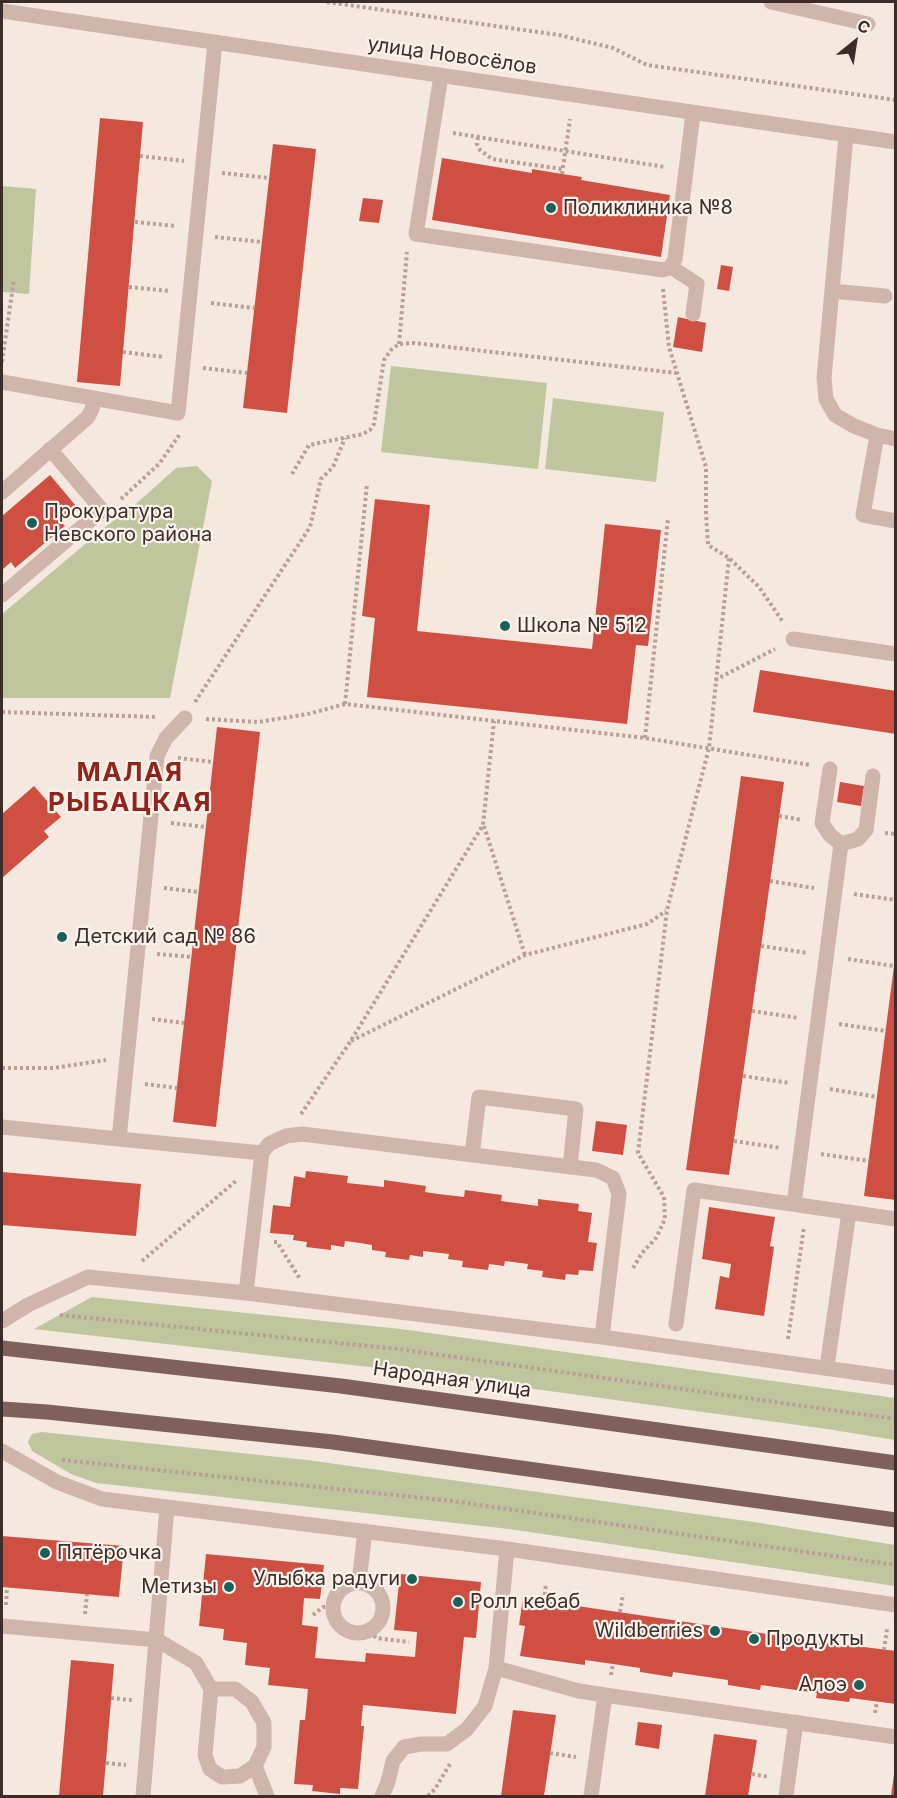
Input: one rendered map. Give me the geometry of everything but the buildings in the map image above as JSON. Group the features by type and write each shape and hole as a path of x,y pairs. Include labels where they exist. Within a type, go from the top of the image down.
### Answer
{"main road":[{"name":"Народная улица","path":"2,1348 341,1386 896,1463"},
{"path":"2,1409 333,1442 896,1520"}],"street":[{"path":"771,2 868,24"},
{"name":"улица Новосёлов","path":"2,11 896,142"},
{"path":"2,382 178,413 214,43"},
{"path":"441,76 416,234 667,269 697,284 693,314"},
{"path":"667,269 675,259 693,114"},
{"path":"846,136 824,378 826,399 835,415 854,426 896,439"},
{"path":"832,291 885,296"},
{"path":"2,492 88,417 94,398"},
{"path":"877,435 863,515 896,520"},
{"path":"2,595 102,510 50,449"},
{"path":"793,639 896,654"},
{"path":"119,1139 157,756 166,738 184,718"},
{"path":"830,769 822,823 830,835 841,844"},
{"path":"841,844 858,839 866,830 873,776"},
{"path":"801,1205 841,844"},
{"path":"472,1155 479,1097 565,1107 576,1109 570,1167"},
{"path":"2,1127 262,1153"},
{"path":"246,1293 262,1153 269,1144 286,1136 302,1134 596,1170 613,1178 620,1194 602,1337"},
{"path":"676,1324 694,1190 896,1219"},
{"path":"827,1367 849,1212"},
{"path":"2,1321 28,1305 88,1277 246,1293 602,1337 896,1378"},
{"path":"2,1451 57,1482 102,1499 507,1549 896,1605"},
{"path":"143,1797 167,1507"},
{"path":"359,1582 365,1531"},
{"path":"382,1797 393,1761 404,1747 421,1744 447,1744 468,1729 485,1706 496,1668 507,1549"},
{"path":"359,1582 372,1586 381,1596 384,1609 380,1622 370,1631 357,1634 344,1630 335,1620 332,1607 336,1595 345,1586 359,1582"},
{"path":"2,1626 157,1640 196,1664 211,1689 205,1755 210,1769 222,1777 240,1776 255,1767 264,1747 264,1723 252,1702 235,1689 211,1689"},
{"path":"496,1668 579,1691 896,1737"},
{"path":"591,1797 605,1695"},
{"path":"786,1797 796,1722"},
{"path":"255,1767 267,1797"}],"path":[{"path":"327,2 559,35 613,48 647,65 896,100"},
{"path":"478,137 477,144 480,150 492,159 562,171 570,119"},
{"path":"433,130 686,170"},
{"path":"140,156 269,178"},
{"path":"135,222 262,242"},
{"path":"399,344 408,241 416,234"},
{"path":"667,269 662,281 669,347 706,466 708,544 729,558 759,587 793,639 715,680"},
{"path":"2,368 14,279"},
{"path":"129,287 255,308"},
{"path":"292,474 309,445 363,434 370,430 374,424 384,360 399,344 414,342 676,373"},
{"path":"123,352 247,373"},
{"path":"102,510 115,505 159,464 182,431"},
{"path":"184,718 310,527 321,479 333,467 345,438"},
{"path":"345,704 367,484"},
{"path":"645,738 668,518"},
{"path":"631,1271 642,1253 656,1238 665,1219 664,1197 638,1153 667,910 709,748 729,558"},
{"path":"2,712 258,722 308,714 345,704 645,738 830,769"},
{"path":"494,721 483,825 525,955"},
{"path":"157,756 213,762"},
{"path":"151,821 206,827"},
{"path":"286,1136 350,1042 483,825"},
{"path":"144,886 199,892"},
{"path":"350,1042 525,955 646,924 667,910"},
{"path":"137,951 192,957"},
{"path":"131,1017 184,1023"},
{"path":"2,1068 53,1068 127,1057"},
{"path":"124,1082 177,1088"},
{"path":"141,1261 245,1173 262,1153"},
{"path":"788,1339 801,1205"},
{"path":"252,1240 277,1242 301,1279"},
{"path":"28,1305 49,1313 398,1349 896,1419"},
{"path":"53,1459 452,1501 896,1565"},
{"path":"544,1601 546,1584"},
{"path":"620,1612 623,1594"},
{"path":"314,1615 323,1607 332,1607"},
{"path":"884,1650 887,1629"},
{"path":"370,1631 376,1638 409,1642"}],"green space":[{"path":"2,186 36,189 29,294 2,292"},
{"path":"391,366 547,383 538,469 381,452"},
{"path":"553,398 664,412 656,482 545,469"},
{"path":"197,466 212,481 170,698 2,698 2,614 109,524 127,512 176,468"},
{"path":"92,1297 401,1329 895,1398 895,1440 396,1370 34,1329"},
{"path":"42,1432 307,1460 754,1522 895,1545 895,1586 509,1529 96,1483 71,1474 32,1451 28,1442 32,1434"}],"place":[{"name":"Поликлиника №8","path":"551,208"},
{"name":"Прокуратура Невского района","path":"32,523"},
{"name":"Школа № 512","path":"505,626"},
{"name":"Детский сад № 86","path":"62,937"},
{"name":"Пятёрочка","path":"45,1553"},
{"name":"Улыбка радуги","path":"412,1579"},
{"name":"Метизы","path":"229,1587"},
{"name":"Ролл кебаб","path":"458,1602"},
{"name":"Wildberries","path":"715,1631"},
{"name":"Продукты","path":"754,1639"},
{"name":"Алоэ","path":"859,1685"}],"district":[{"name":"МАЛАЯ РЫБАЦКАЯ","path":"130,788"}]}
